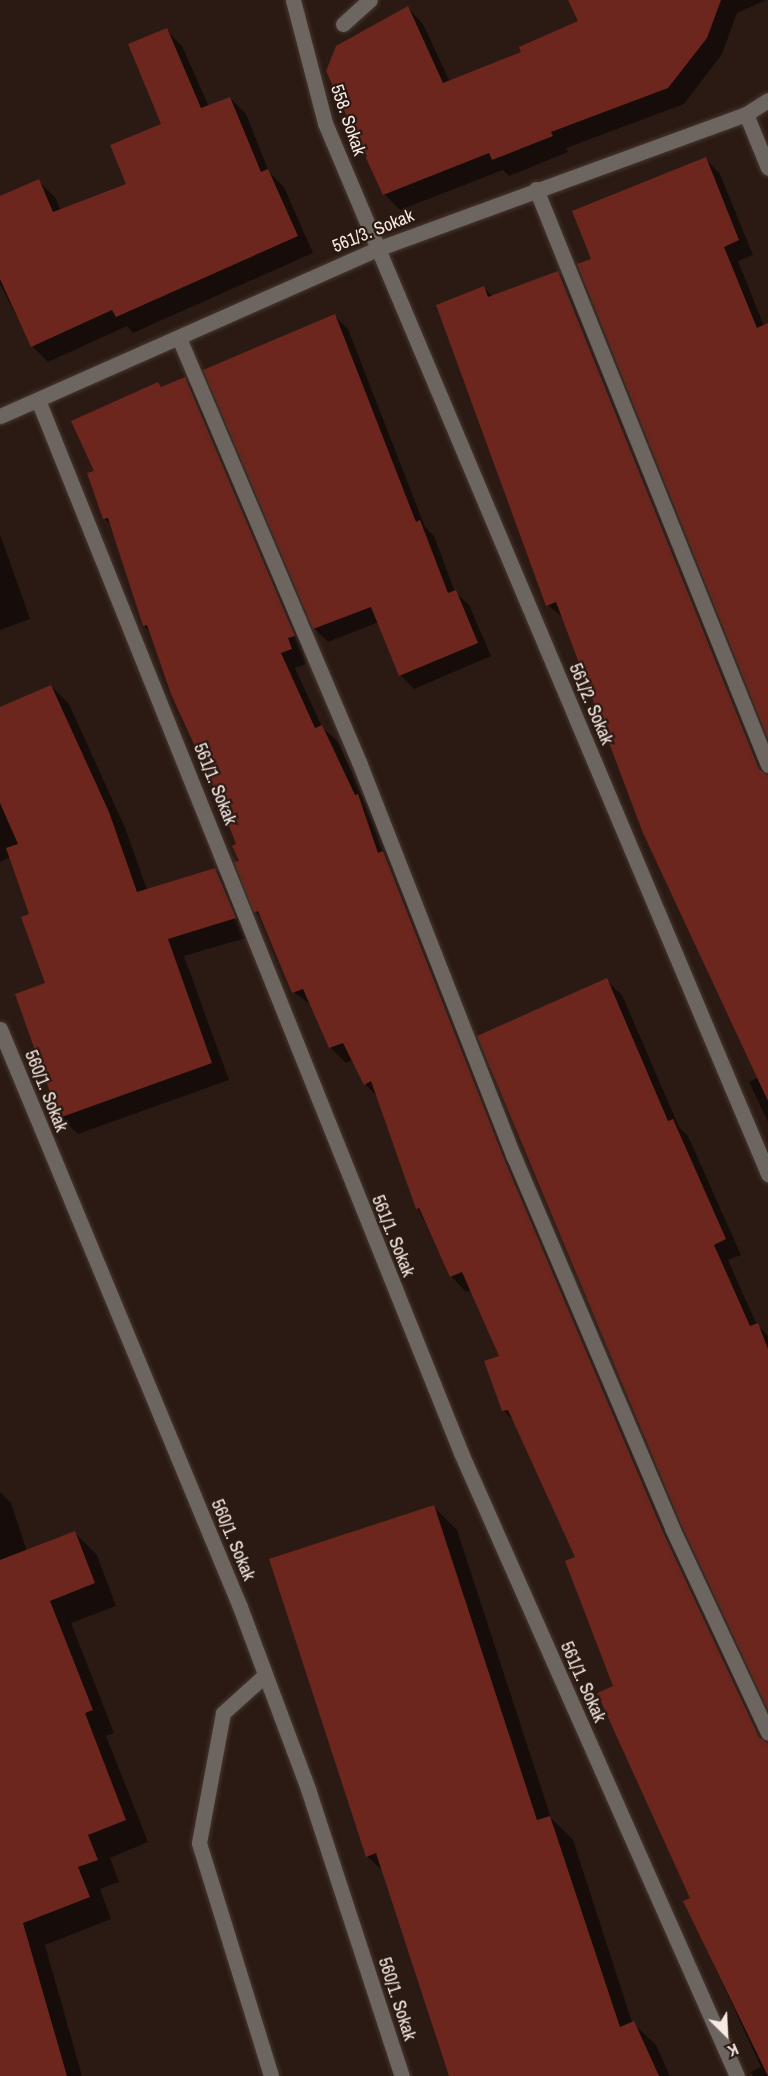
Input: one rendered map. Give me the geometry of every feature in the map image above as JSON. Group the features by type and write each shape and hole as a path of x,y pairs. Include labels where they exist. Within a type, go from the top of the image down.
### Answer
{"street":[{"name":"558. Sokak","path":"293,0 325,123 377,249"},
{"path":"343,24 370,0"},
{"name":"561/3. Sokak","path":"0,416 377,249 746,114 768,100"},
{"path":"746,114 768,168"},
{"path":"536,189 768,765"},
{"name":"561/2. Sokak","path":"377,249 768,1174"},
{"path":"179,338 359,762 519,1168 672,1528 768,1733"},
{"name":"561/1. Sokak","path":"38,400 461,1453 737,2076"},
{"name":"560/1. Sokak","path":"0,1029 266,1675 308,1789 402,2076"},
{"path":"266,1675 223,1713 199,1843 271,2076"}],"building":[{"path":"568,0 721,0 707,38 668,88 551,132 553,136 492,160 489,153 383,195 326,71 336,46 408,6 443,83 521,52 519,47 578,21"},
{"path":"167,28 201,108 230,97 261,172 268,169 298,236 116,317 112,310 31,347 0,279 0,196 39,179 53,212 126,184 110,145 161,124 128,44"},
{"path":"706,157 739,240 724,247 757,328 768,323 768,739 577,264 591,259 572,211"},
{"path":"558,271 759,769 768,775 768,1101 643,833 556,602 546,606 436,305 484,286 488,297"},
{"path":"335,314 416,522 420,520 448,593 456,590 478,643 399,676 371,607 313,629 203,370"},
{"path":"185,377 295,636 288,638 292,649 281,653 315,728 322,725 355,795 358,794 378,853 383,851 505,1161 663,1532 759,1737 768,1743 768,2076 683,1901 690,1898 597,1693 613,1686 565,1561 575,1557 508,1410 502,1411 484,1361 499,1356 462,1272 450,1277 419,1208 416,1209 371,1081 364,1085 343,1043 329,1048 303,989 292,993 258,911 254,913 234,862 239,861 232,846 236,844 219,799 171,694 147,625 143,626 108,518 103,519 87,473 94,471 71,421 158,382 161,387"},
{"path":"51,685 109,812 137,892 215,868 236,918 168,939 212,1063 59,1118 15,994 45,983 21,917 29,914 6,848 18,844 0,803 0,707"},
{"path":"607,978 668,1121 673,1119 726,1239 714,1245 750,1326 758,1323 768,1349 768,1710 681,1524 477,1036"},
{"path":"434,1505 537,1820 550,1816 620,2027 634,2021 659,2076 449,2076 376,1853 366,1857 269,1559"},
{"path":"75,1531 95,1583 50,1601 93,1710 85,1713 126,1820 88,1835 98,1860 78,1867 90,1897 23,1923 67,2076 0,2076 0,1560"}]}
